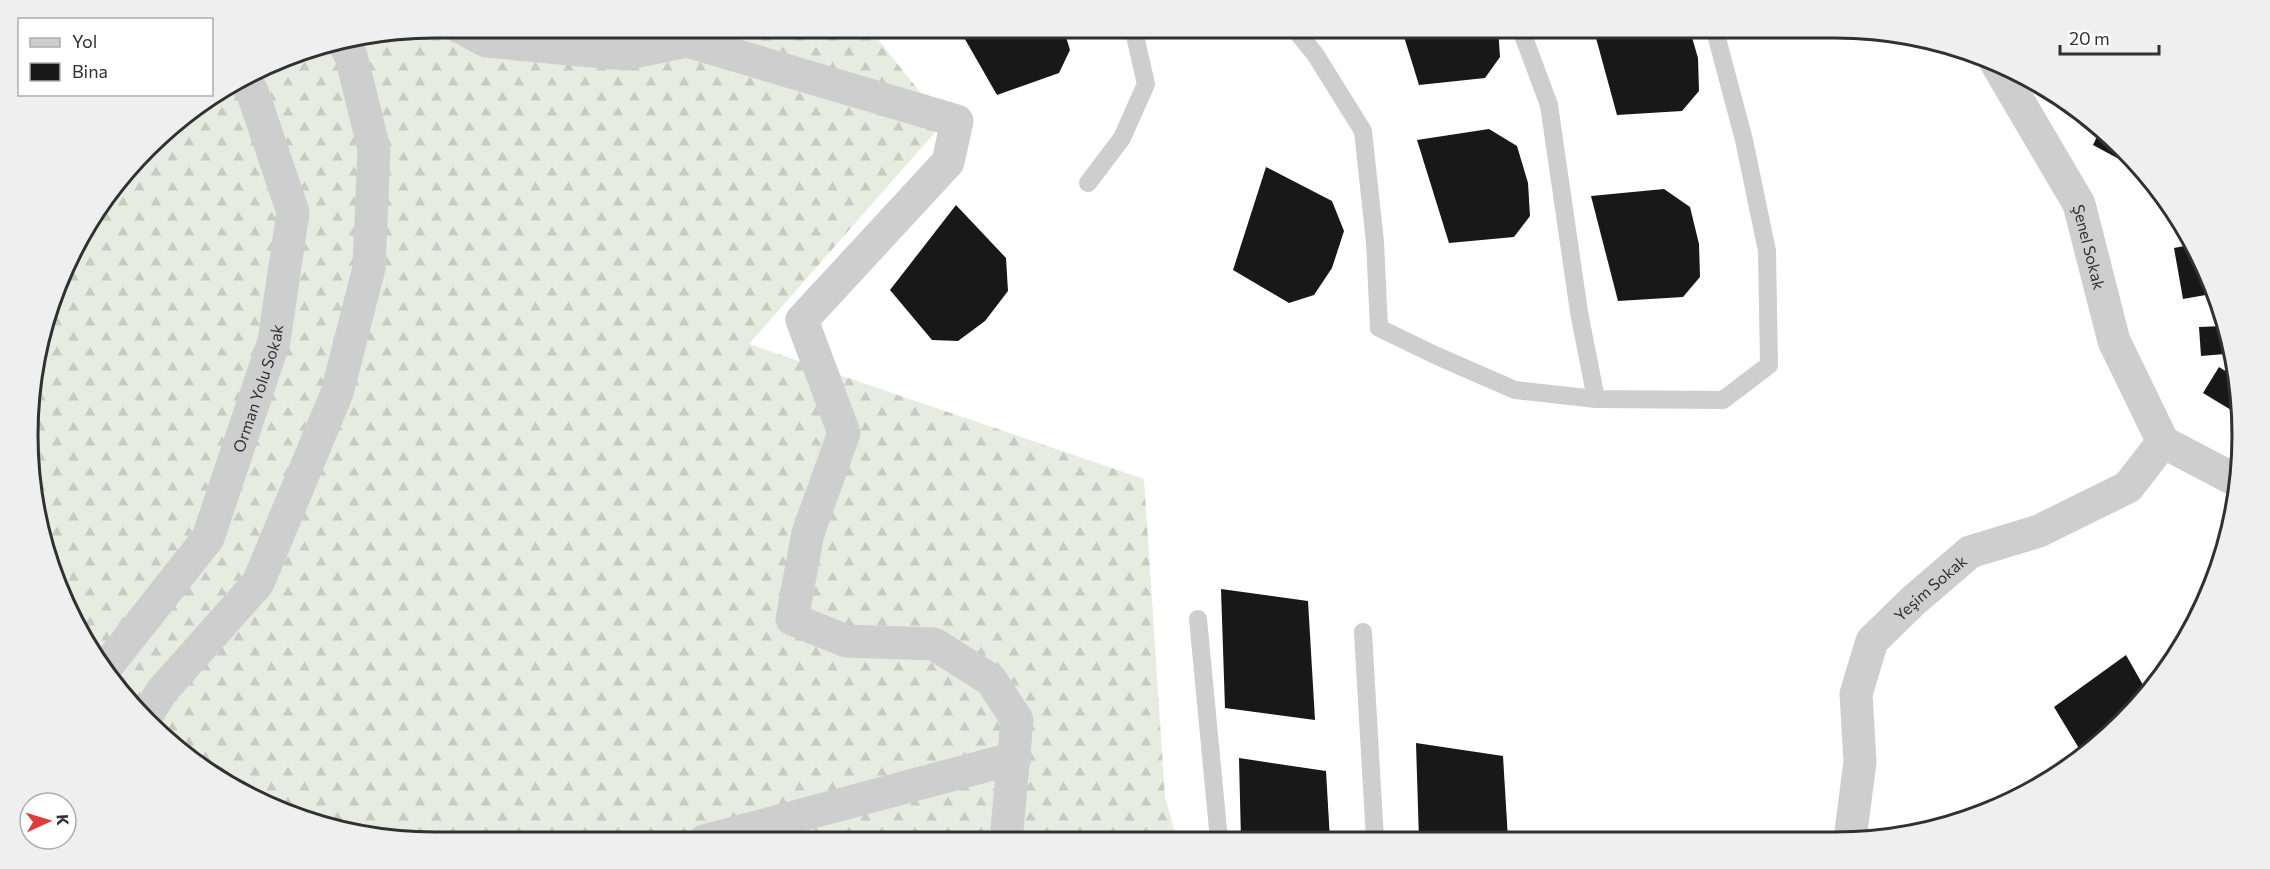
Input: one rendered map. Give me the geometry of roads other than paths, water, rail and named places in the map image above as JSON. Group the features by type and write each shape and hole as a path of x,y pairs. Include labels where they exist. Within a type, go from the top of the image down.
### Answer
{"street":[{"path":"480,38 486,41 624,54 687,41 957,121 948,162 802,320 844,433 808,533 792,619 846,641 934,644 991,680 1017,720 1007,832"},
{"path":"150,711 162,691 258,583 337,393 369,268 374,149 351,56 346,48"},
{"name":"Şenel Sokak","path":"2003,75 2079,204 2114,342 2163,442"},
{"name":"Orman Yolu Sokak","path":"110,663 208,538 274,341 293,212 252,91 247,85"},
{"path":"2163,442 2230,477"},
{"name":"Yeşim Sokak","path":"1851,831 1860,762 1856,694 1872,641 1913,601 1971,552 2039,531 2128,487 2163,442"},
{"path":"738,832 1014,758"}],"lane":[{"path":"1088,183 1122,138 1146,84 1135,38"},
{"path":"1302,38 1315,54 1363,131 1375,242 1379,328 1515,390 1596,399 1723,400 1769,365 1767,251 1744,140 1716,38"},
{"path":"1524,38 1549,105 1579,312 1596,399"},
{"path":"1198,619 1218,832"},
{"path":"1363,632 1375,832"}]}
